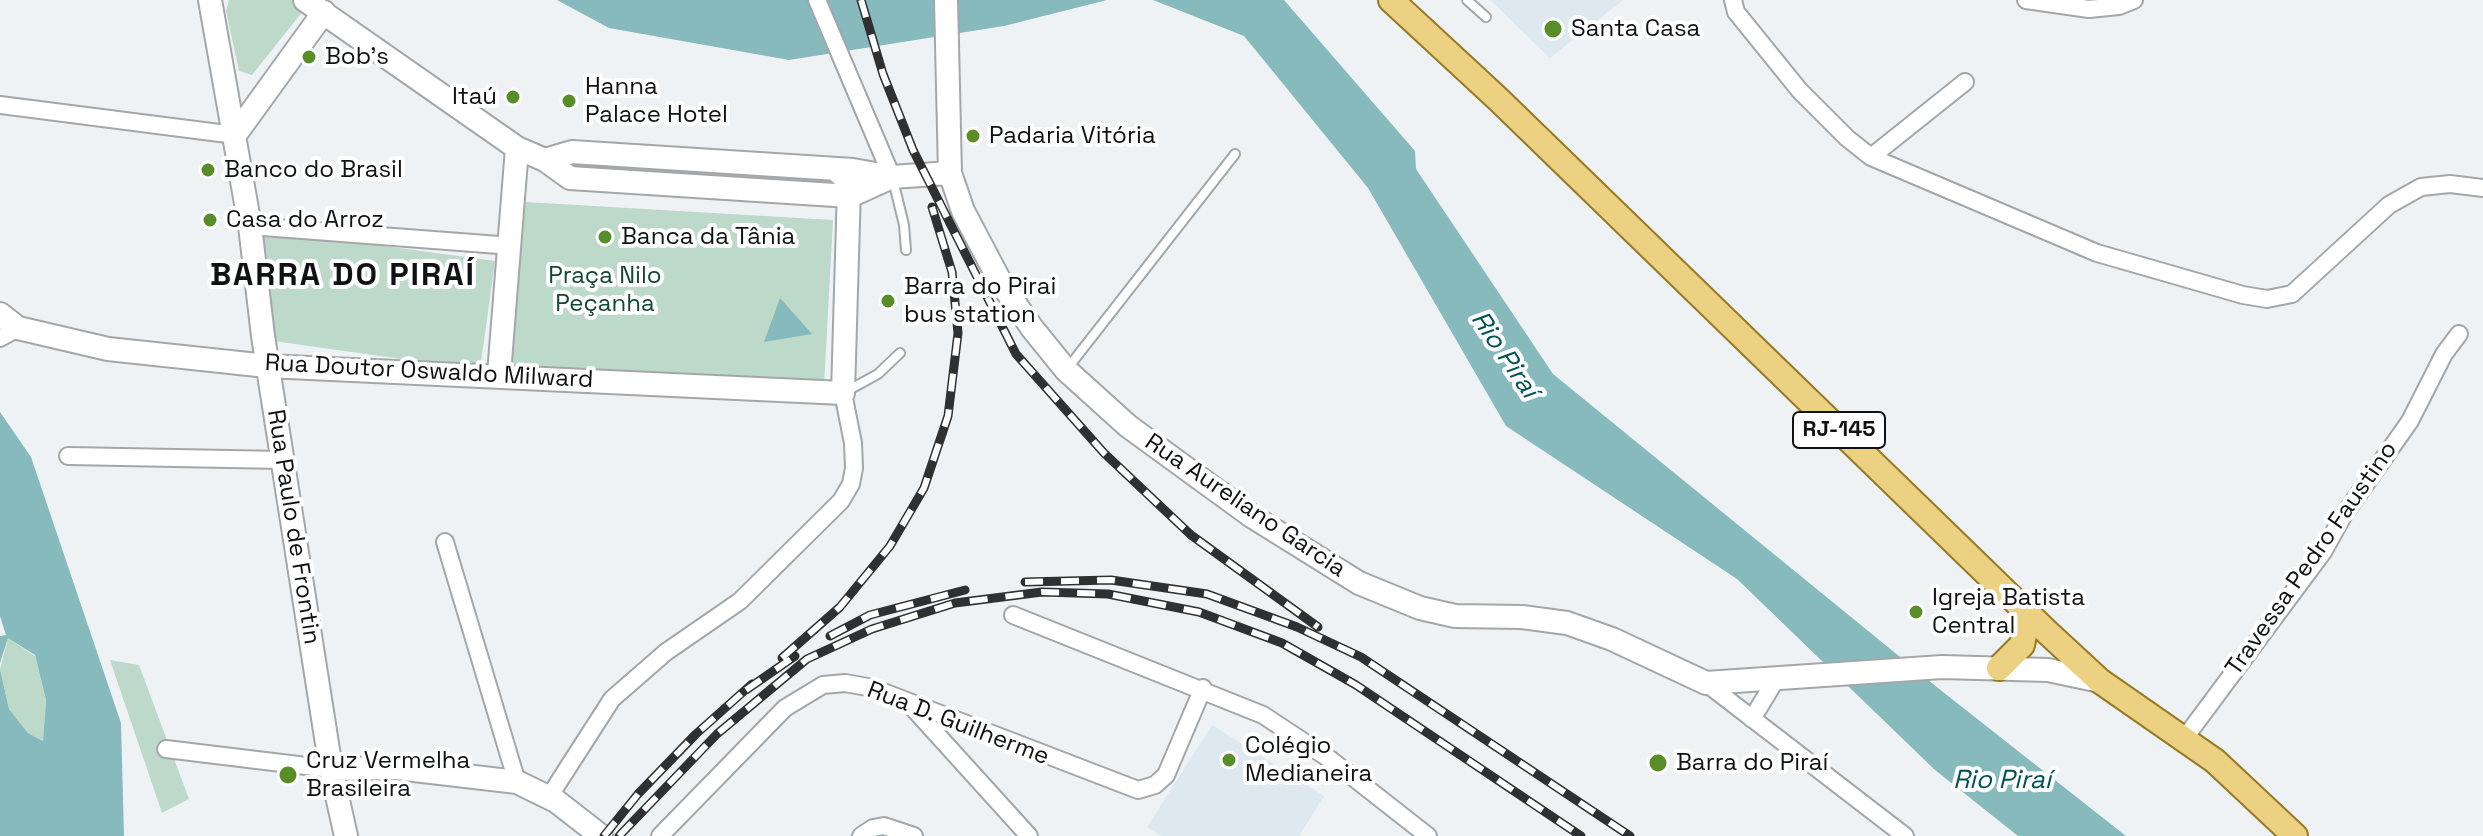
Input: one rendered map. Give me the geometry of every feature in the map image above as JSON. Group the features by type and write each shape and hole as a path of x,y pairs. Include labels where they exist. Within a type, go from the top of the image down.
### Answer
{"main road":[{"name":"RJ-145","path":"1394,2 2028,615 2100,681 2215,761 2288,828"},
{"path":"1999,668 2022,645 2028,615"}],"street":[{"name":"Rua Paulo de Frontin","path":"210,0 250,226 267,366 331,769 346,836"},
{"path":"817,0 892,177"},
{"name":"Rua Aureliano Garcia","path":"946,0 950,173 963,211 1001,283 1066,370 1128,426 1253,517 1359,583 1420,608 1455,616 1522,617 1567,623 1612,639 1706,683"},
{"path":"1733,0 1736,12 1800,91 1847,138 1871,157 2097,253 2267,299 2292,294 2389,205 2405,195 2421,187 2450,184 2483,188"},
{"path":"2026,0 2089,9 2119,6 2134,0"},
{"path":"0,105 235,135 320,4 517,148 545,160 570,178 850,196 892,177"},
{"path":"1871,157 1965,82"},
{"path":"499,374 512,246 517,148"},
{"path":"545,160 572,152 835,169 892,177 950,173"},
{"path":"552,799 612,699 666,652 740,601 841,501 851,484 853,443 843,393 850,196 845,178 835,169"},
{"path":"250,226 512,246"},
{"name":"Rua Doutor Oswaldo Milward","path":"6,329 108,349 267,366 499,374 843,393"},
{"name":"Travessa Pedro Faustino","path":"2184,739 2323,552 2343,516 2410,421 2444,354 2459,334"},
{"path":"68,456 283,460"},
{"path":"445,542 517,782"},
{"path":"1013,615 1203,688 1294,734 1428,836"},
{"path":"1706,683 1942,667 2048,670 2100,681"},
{"path":"1752,719 1781,676"},
{"name":"Rua D. Guilherme","path":"660,836 785,708 805,692 823,685 845,683 873,688 1138,790 1155,785 1166,775 1203,688"},
{"path":"1706,683 1905,836"},
{"path":"909,704 1029,836"},
{"path":"166,749 331,769 397,768 517,782 552,799 601,836"},
{"path":"861,836 873,828 884,826 914,836"},
{"path":"2288,828 2302,836"}],"lane":[{"path":"1467,0 1486,17"},
{"path":"1066,370 1235,154"},
{"path":"892,177 904,225 906,250"},
{"path":"843,393 878,374 900,353"}],"shaded area":[{"name":"Santa Casa","path":"1490,0 1623,0 1550,58"},
{"name":"Colégio Medianeira","path":"1212,725 1324,796 1299,836 1161,836 1147,827"}],"green space":[{"path":"229,0 292,0 303,11 252,75 239,71 226,11"},
{"name":"Praça Nilo Peçanha","path":"525,202 833,220 824,386 503,368"},
{"path":"252,228 495,261 480,370 266,340"},
{"path":"8,638 35,656 46,700 43,741 28,733 9,709 0,669"},
{"path":"110,660 139,665 189,799 162,813"}],"water":[{"path":"557,0 1107,0 1004,26 789,60 609,28"},
{"name":"Rio Piraí","path":"1153,0 1284,0 1415,151 1416,169 1553,374 1943,692 2126,836 2018,836 1935,770 1737,579 1506,426 1368,188 1244,36"},
{"path":"780,298 812,334 764,342"},
{"path":"0,412 31,457 121,723 124,836 0,836 0,669 9,709 28,733 43,741 46,700 35,655 8,638 0,663 0,636 6,635 0,616"}],"railway":[{"path":"861,0 883,74 913,150 1016,354 1104,453 1191,535 1318,627"},
{"path":"782,658 840,607 890,546 924,488 948,416 958,333 952,272 932,207"},
{"path":"1025,582 1111,580 1207,594 1297,627 1361,657 1630,836"},
{"path":"830,636 870,615 965,590"},
{"path":"619,836 717,734 807,659 872,629 955,603 1042,592 1108,594 1199,612 1282,643 1356,685 1581,836"},
{"path":"746,690 795,656"},
{"path":"604,836 638,794 696,734 752,684"}],"place":[{"name":"Santa Casa","path":"1553,29"},
{"name":"Bob's","path":"309,57"},
{"name":"Itaú","path":"513,97"},
{"name":"Hanna Palace Hotel","path":"569,101"},
{"name":"Padaria Vitória","path":"973,136"},
{"name":"Banco do Brasil","path":"208,170"},
{"name":"Casa do Arroz","path":"210,220"},
{"name":"Banca da Tânia","path":"605,237"},
{"name":"Barra do Pirai bus station","path":"888,301"},
{"name":"Igreja Batista Central","path":"1916,612"},
{"name":"Colégio Medianeira","path":"1229,760"},
{"name":"Barra do Piraí","path":"1658,763"},
{"name":"Cruz Vermelha Brasileira","path":"288,775"}],"district":[{"name":"BARRA DO PIRAÍ","path":"343,276"}]}
